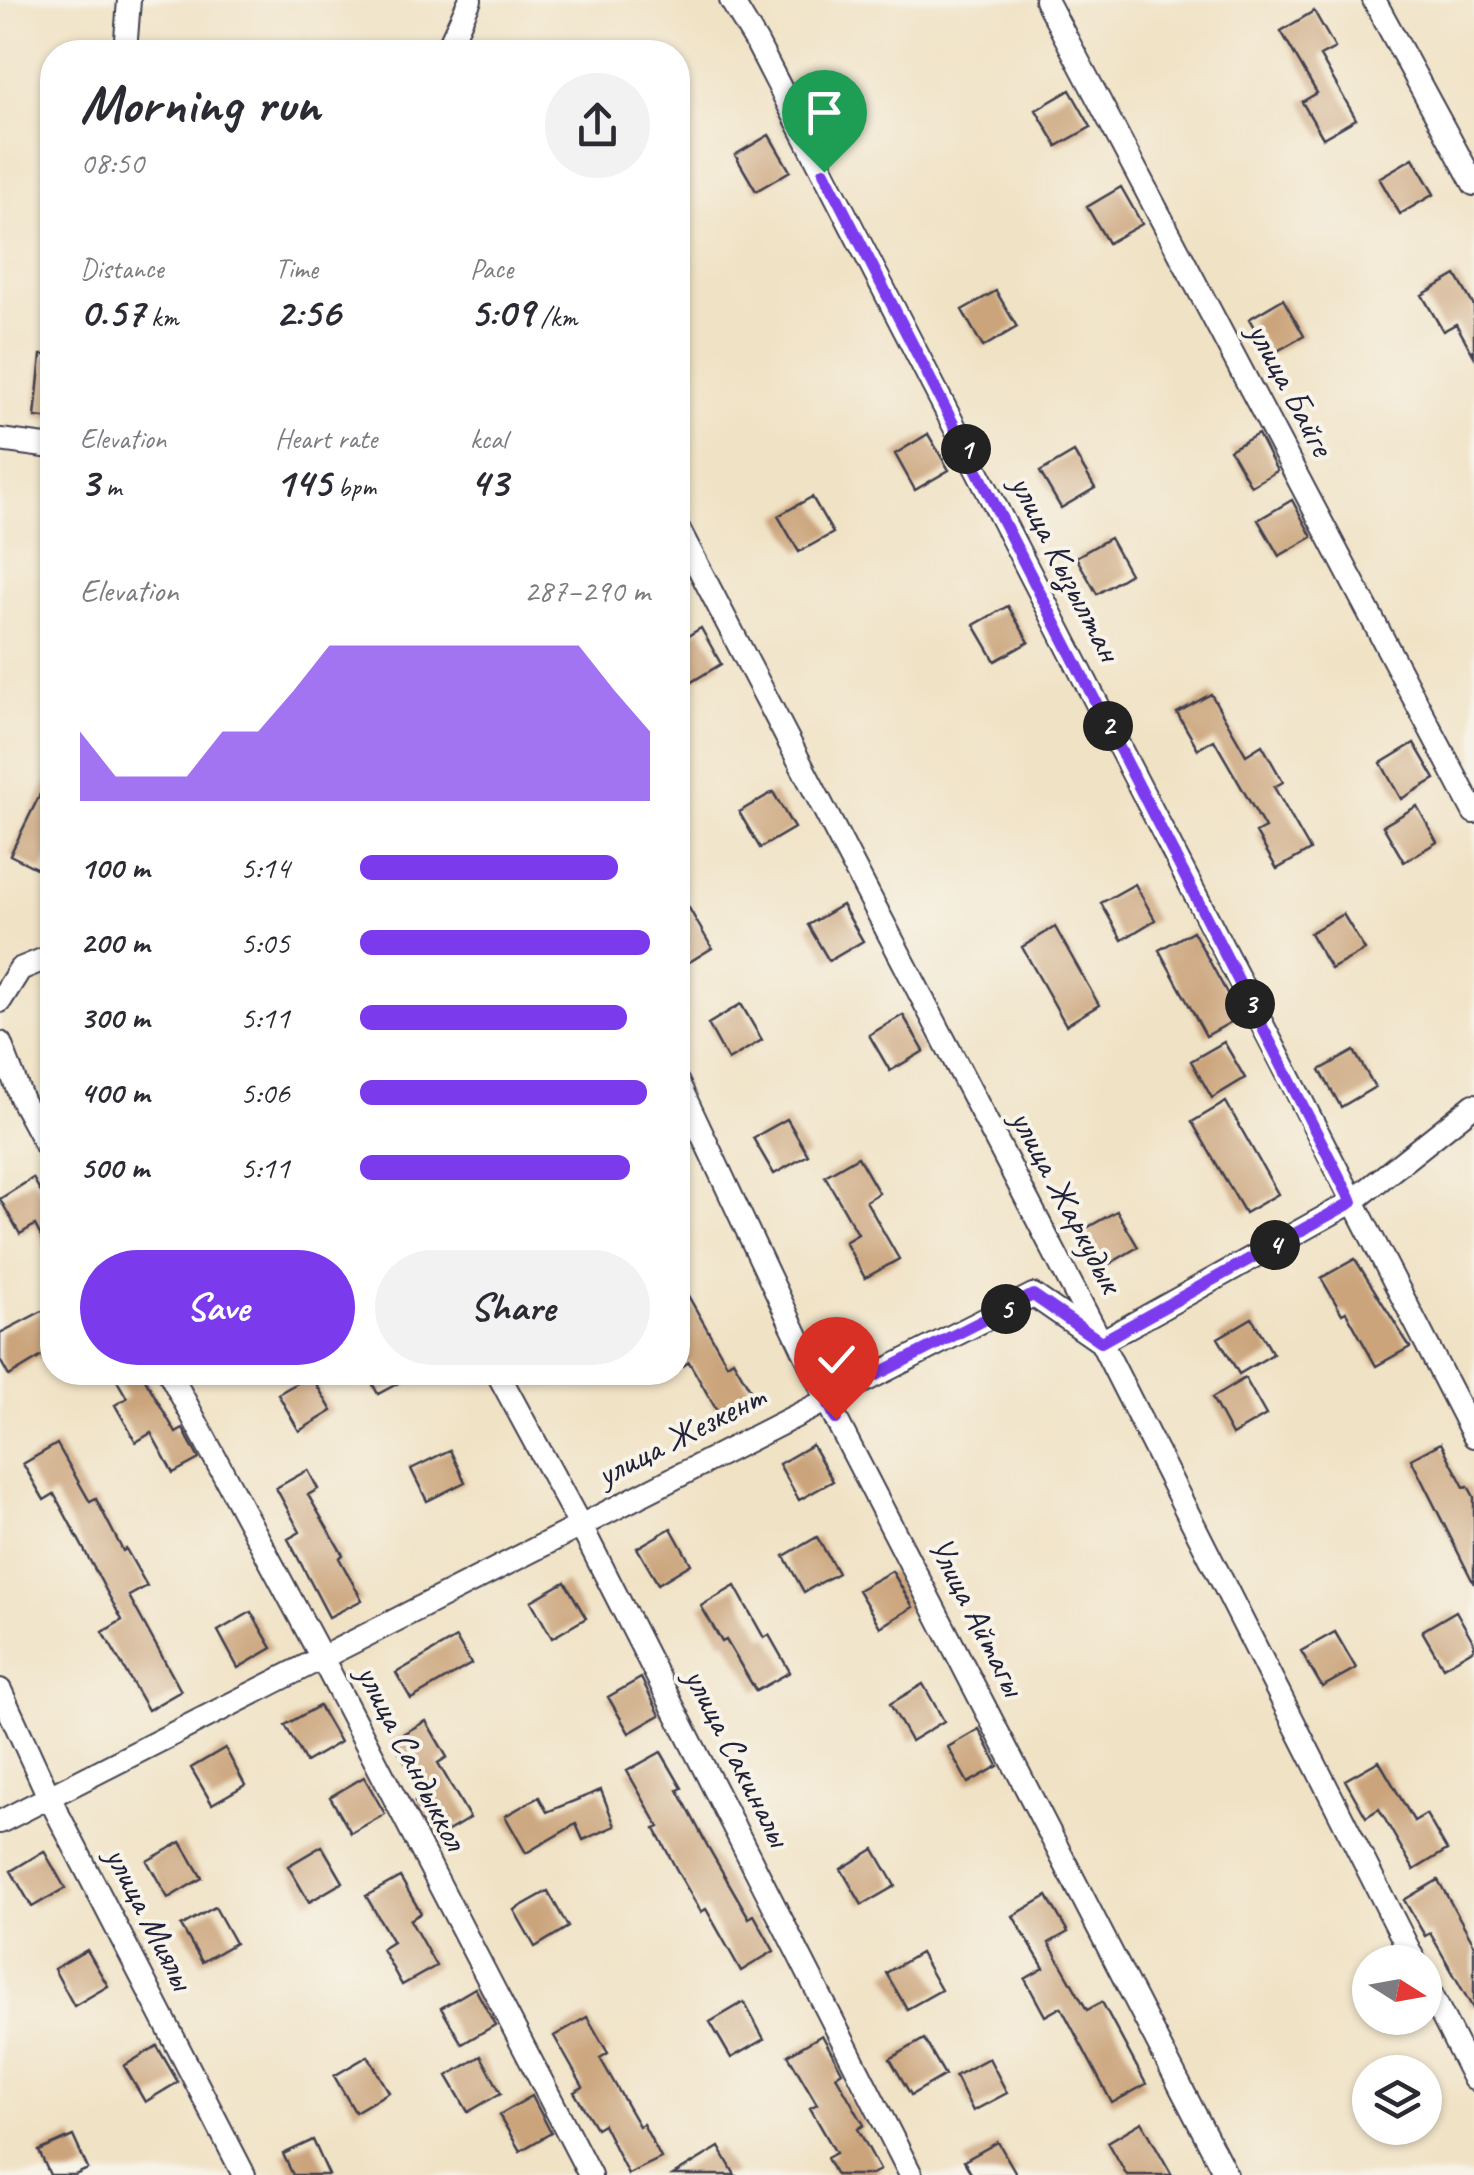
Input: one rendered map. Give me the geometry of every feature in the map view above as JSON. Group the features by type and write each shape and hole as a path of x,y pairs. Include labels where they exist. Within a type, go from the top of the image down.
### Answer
{"street":[{"path":"126,40 129,0"},
{"path":"452,40 470,0"},
{"name":"улица Кызылтан","path":"730,0 766,60 1474,1436"},
{"name":"улица Байге","path":"1046,0 1474,812"},
{"path":"1374,0 1474,184"},
{"path":"0,440 40,445"},
{"name":"улица Жаркудык","path":"690,551 1101,1342 1406,1945"},
{"path":"0,1001 20,969 40,961"},
{"path":"0,1043 40,1134"},
{"path":"1101,1342 1352,1202 1474,1105"},
{"name":"Улица Айтагы","path":"690,1109 827,1400 1226,2175"},
{"name":"улица Жезкент","path":"0,1822 1033,1295 1101,1342"},
{"name":"улица Сандыккол","path":"176,1385 590,2175"},
{"name":"улица Сакиналы","path":"504,1385 911,2175"},
{"name":"улица Миялы","path":"0,1690 49,1797 244,2175"},
{"path":"1442,2015 1474,2078"}],"building":[{"path":"1314,11 1335,48 1320,56 1356,119 1323,138 1302,102 1317,93 1281,31"},
{"path":"1070,90 1091,127 1057,146 1036,110"},
{"path":"769,135 790,171 756,191 735,155"},
{"path":"1413,158 1434,194 1400,214 1379,178"},
{"path":"1121,187 1142,224 1108,243 1087,207"},
{"path":"1456,275 1474,306 1474,356 1456,324 1443,331 1422,295"},
{"path":"996,291 1017,327 983,347 962,310"},
{"path":"1283,299 1304,336 1270,355 1249,319"},
{"path":"40,365 40,418 35,417"},
{"path":"928,434 949,470 915,490 895,454"},
{"path":"1258,434 1277,471 1251,486 1230,450"},
{"path":"1074,452 1095,488 1061,508 1040,472"},
{"path":"812,497 833,533 799,552 778,516"},
{"path":"1292,500 1312,537 1279,556 1258,520"},
{"path":"1110,538 1130,574 1097,594 1076,557"},
{"path":"1008,606 1029,642 995,661 974,625"},
{"path":"701,628 721,664 690,683 690,635"},
{"path":"1211,694 1246,755 1262,745 1283,782 1274,787 1310,850 1277,869 1256,833 1265,828 1214,740 1198,749 1177,713"},
{"path":"1414,743 1435,779 1401,799 1381,763"},
{"path":"773,792 794,828 760,848 739,812"},
{"path":"40,794 40,870 10,855"},
{"path":"1417,806 1437,842 1404,862 1383,826"},
{"path":"1135,884 1155,920 1122,940 1101,903"},
{"path":"842,905 863,941 829,961 808,925"},
{"path":"690,910 712,948 690,962"},
{"path":"1343,914 1365,950 1331,969 1310,933"},
{"path":"1055,927 1099,1005 1066,1025 1022,947"},
{"path":"1193,931 1240,1017 1206,1036 1159,950"},
{"path":"741,1004 762,1040 728,1060 708,1024"},
{"path":"903,1015 924,1051 890,1071 869,1035"},
{"path":"1224,1042 1245,1078 1212,1098 1191,1061"},
{"path":"1354,1051 1375,1087 1341,1107 1320,1070"},
{"path":"1226,1102 1278,1194 1245,1213 1192,1122"},
{"path":"787,1119 808,1155 774,1174 753,1138"},
{"path":"858,1157 879,1193 866,1201 899,1259 865,1278 845,1242 858,1234 825,1176"},
{"path":"33,1178 40,1191 40,1234 35,1225 20,1234 0,1199"},
{"path":"1117,1211 1138,1247 1104,1267 1083,1230"},
{"path":"1355,1259 1410,1347 1376,1366 1346,1312 1342,1314 1321,1278"},
{"path":"690,1299 727,1364 733,1360 754,1396 720,1416 690,1364"},
{"path":"40,1312 40,1357 9,1376 0,1360 0,1333"},
{"path":"1252,1318 1273,1354 1239,1374 1218,1338"},
{"path":"1245,1378 1266,1415 1232,1435 1212,1398"},
{"path":"120,1385 148,1385 176,1433 183,1429 199,1459 173,1473 151,1433 136,1442 115,1405 127,1398"},
{"path":"294,1385 317,1385 332,1411 299,1431 278,1394"},
{"path":"373,1385 395,1385 378,1394"},
{"path":"1441,1443 1464,1487 1468,1486 1474,1497 1474,1584 1411,1459"},
{"path":"57,1444 90,1502 96,1499 123,1551 126,1549 147,1586 129,1596 181,1691 148,1710 103,1632 122,1620 54,1494 44,1500 23,1464"},
{"path":"812,1445 833,1481 799,1500 779,1464"},
{"path":"450,1450 465,1482 427,1501 411,1469"},
{"path":"308,1470 318,1489 308,1495 343,1555 339,1558 362,1600 329,1617 288,1539 300,1532 276,1488"},
{"path":"671,1528 691,1564 658,1584 637,1548"},
{"path":"817,1537 838,1573 804,1592 784,1556"},
{"path":"892,1571 913,1607 880,1627 858,1590"},
{"path":"565,1582 586,1618 552,1638 531,1601"},
{"path":"735,1586 764,1638 769,1635 790,1672 756,1691 701,1606"},
{"path":"1456,1611 1474,1649 1443,1667 1422,1631"},
{"path":"251,1612 272,1648 238,1668 218,1631"},
{"path":"1335,1632 1356,1668 1322,1687 1301,1651"},
{"path":"456,1638 471,1664 411,1699 396,1673"},
{"path":"641,1678 660,1715 629,1733 608,1697"},
{"path":"923,1684 944,1721 911,1741 890,1704"},
{"path":"319,1706 340,1742 306,1762 285,1725"},
{"path":"426,1721 447,1757 438,1763 470,1818 436,1838 415,1802 425,1796 392,1740"},
{"path":"979,1729 998,1766 968,1783 948,1747"},
{"path":"225,1748 245,1785 212,1804 191,1768"},
{"path":"661,1752 708,1847 749,1918 754,1915 774,1951 741,1971 706,1909 701,1912 680,1876 655,1829 659,1827 627,1771"},
{"path":"1379,1761 1414,1821 1426,1814 1447,1850 1414,1870 1379,1809 1366,1817 1345,1780"},
{"path":"364,1777 385,1814 351,1833 330,1797"},
{"path":"601,1790 615,1826 583,1840 576,1824 526,1853 505,1816 539,1797 547,1812"},
{"path":"181,1842 202,1878 168,1898 147,1861"},
{"path":"322,1846 343,1882 309,1902 288,1866"},
{"path":"874,1849 895,1886 862,1905 841,1869"},
{"path":"44,1851 65,1888 32,1907 11,1871"},
{"path":"400,1877 421,1913 410,1920 436,1966 402,1985 382,1949 393,1942 366,1896"},
{"path":"1438,1880 1474,1944 1474,2010 1442,1954 1442,1945 1437,1945 1430,1933 1425,1936 1404,1900"},
{"path":"548,1891 568,1927 535,1947 514,1910"},
{"path":"1047,1896 1068,1932 1049,1943 1087,2010 1102,2002 1146,2084 1112,2103 1061,2007 1045,2016 1025,1979 1044,1968 1013,1916"},
{"path":"215,1907 235,1943 202,1962 181,1926"},
{"path":"87,1950 108,1986 74,2006 54,1969"},
{"path":"920,1953 941,1990 907,2009 886,1973"},
{"path":"475,1988 495,2025 462,2044 441,2008"},
{"path":"744,2002 764,2039 731,2058 710,2022"},
{"path":"587,2017 608,2053 600,2058 661,2158 628,2174 603,2124 596,2128 574,2092 583,2087 554,2036"},
{"path":"822,2035 842,2072 836,2076 864,2125 858,2129 880,2170 870,2175 836,2175 827,2158 836,2153 810,2108 817,2104 788,2055"},
{"path":"924,2039 945,2075 911,2095 890,2059"},
{"path":"157,2046 178,2082 145,2102 124,2066"},
{"path":"368,2056 389,2092 355,2112 334,2076"},
{"path":"481,2056 501,2093 468,2112 447,2076"},
{"path":"989,2058 1007,2093 973,2111 955,2076"},
{"path":"532,2096 551,2133 520,2151 499,2115"},
{"path":"1142,2122 1172,2175 1127,2175 1108,2142"},
{"path":"73,2136 88,2169 75,2175 50,2175 39,2151"},
{"path":"313,2140 329,2175 293,2175 283,2154"},
{"path":"998,2142 1017,2175 972,2175 964,2161"},
{"path":"719,2147 735,2175 673,2175"}],"route":[{"path":"824,172 1352,1202 1101,1342 1033,1295 827,1400 836,1419"}]}
